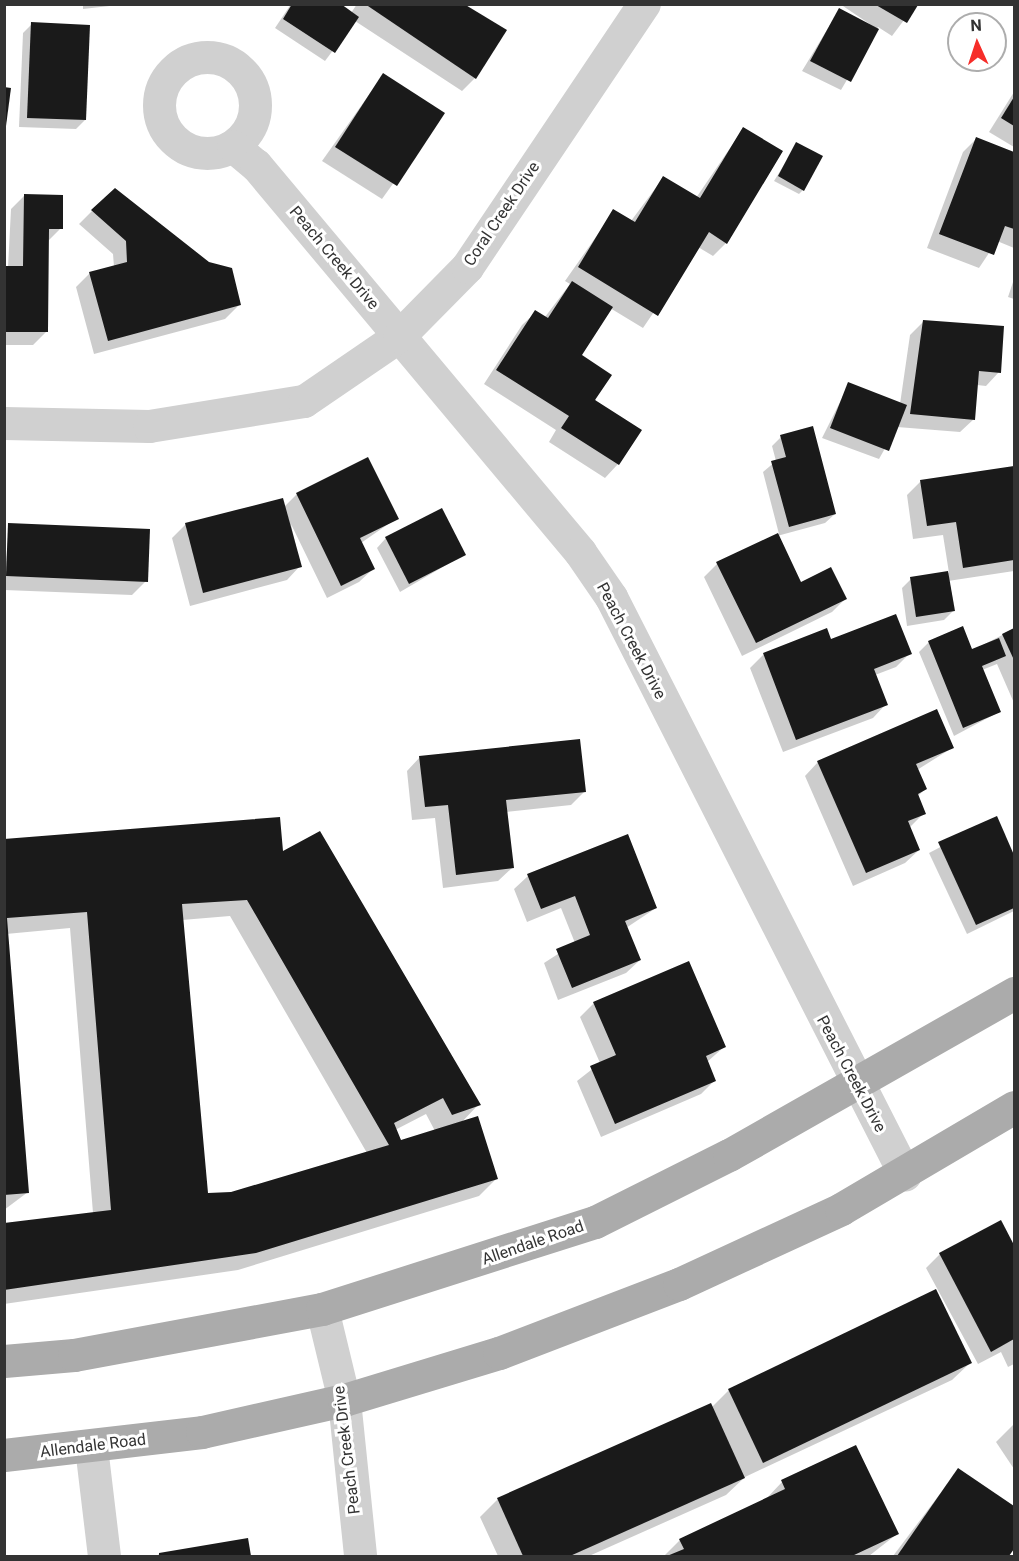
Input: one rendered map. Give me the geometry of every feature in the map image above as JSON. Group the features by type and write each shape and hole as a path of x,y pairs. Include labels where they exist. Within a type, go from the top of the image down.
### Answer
{"main road":[{"name":"Allendale Road","path":"4,1361 86,1354 322,1309 596,1222 855,1084 1014,993"},
{"name":"Allendale Road","path":"4,1455 91,1447 202,1432 344,1400 499,1353 679,1284 905,1175 1014,1107"}],"street":[{"name":"Coral Creek Drive","path":"4,423 148,426 304,401 399,336 468,267 644,4"},
{"name":"Peach Creek Drive","path":"233,146 256,165 580,552 611,597 855,1084 905,1175"},
{"name":"Peach Creek Drive","path":"322,1309 344,1400 360,1557"},
{"path":"91,1447 104,1557"}],"building":[{"path":"292,4 341,4 359,17 335,53 283,19"},
{"path":"365,4 464,4 507,30 476,79"},
{"path":"876,5 918,5 907,23"},
{"path":"839,8 879,29 851,82 810,61"},
{"path":"31,22 90,25 86,120 27,118"},
{"path":"383,73 445,113 397,186 335,147"},
{"path":"4,87 11,88 6,126 4,126"},
{"path":"1014,97 1014,126 1001,118"},
{"path":"743,127 783,151 727,244 709,232 658,316 578,267 613,209 635,222 663,176 700,198"},
{"path":"976,137 1014,152 1014,229 1005,226 994,255 939,234"},
{"path":"796,142 823,156 804,191 778,176"},
{"path":"115,188 209,262 232,268 241,305 108,341 89,272 127,262 126,241 91,210"},
{"path":"24,194 63,195 63,229 49,229 48,332 4,332 4,266 23,266"},
{"path":"572,281 613,307 582,355 612,375 595,400 642,430 619,465 561,428 569,416 496,370 535,310 548,318"},
{"path":"923,320 1004,326 1001,373 979,371 975,420 910,414"},
{"path":"848,382 907,405 889,451 830,428"},
{"path":"813,426 836,514 789,527 771,461 786,457 780,435"},
{"path":"368,457 399,519 360,538 375,569 341,586 296,493"},
{"path":"1014,466 1014,560 963,568 956,522 927,526 920,480"},
{"path":"283,498 302,567 203,593 185,523"},
{"path":"442,508 466,555 409,584 385,537"},
{"path":"8,523 150,529 148,582 6,576"},
{"path":"778,533 801,582 831,567 847,599 756,643 716,562"},
{"path":"948,571 955,611 916,617 910,577"},
{"path":"896,614 912,654 874,669 888,705 796,740 763,653 827,628 831,639"},
{"path":"963,626 972,649 999,638 1006,656 982,666 1001,712 963,728 928,641"},
{"path":"1014,628 1014,660 1002,634"},
{"path":"937,709 954,748 916,764 927,789 918,794 926,814 908,821 920,850 866,873 817,761"},
{"path":"580,739 586,792 506,800 514,868 456,875 448,805 425,807 419,756"},
{"path":"997,816 1014,855 1014,908 976,925 938,842"},
{"path":"280,817 283,851 320,831 481,1105 452,1115 443,1098 394,1123 401,1140 478,1116 498,1179 256,1253 4,1290 4,1223 111,1210 87,912 7,918 29,1193 4,1195 4,839","holes":["247,900 389,1145 231,1192 208,1193 182,904"]},
{"path":"628,834 657,908 625,921 641,960 572,988 556,949 590,935 575,896 541,909 527,874"},
{"path":"689,961 726,1047 706,1056 716,1081 615,1124 590,1066 616,1055 593,1002"},
{"path":"1001,1220 1014,1245 1014,1339 991,1352 939,1253"},
{"path":"936,1289 972,1363 763,1463 728,1389"},
{"path":"711,1403 745,1478 570,1556 523,1556 497,1498"},
{"path":"856,1445 899,1534 852,1556 667,1556 684,1549 679,1539 785,1489 781,1480"},
{"path":"958,1468 1014,1506 1014,1549 1009,1556 897,1556"},
{"path":"248,1538 251,1556 159,1556 159,1553"}]}
